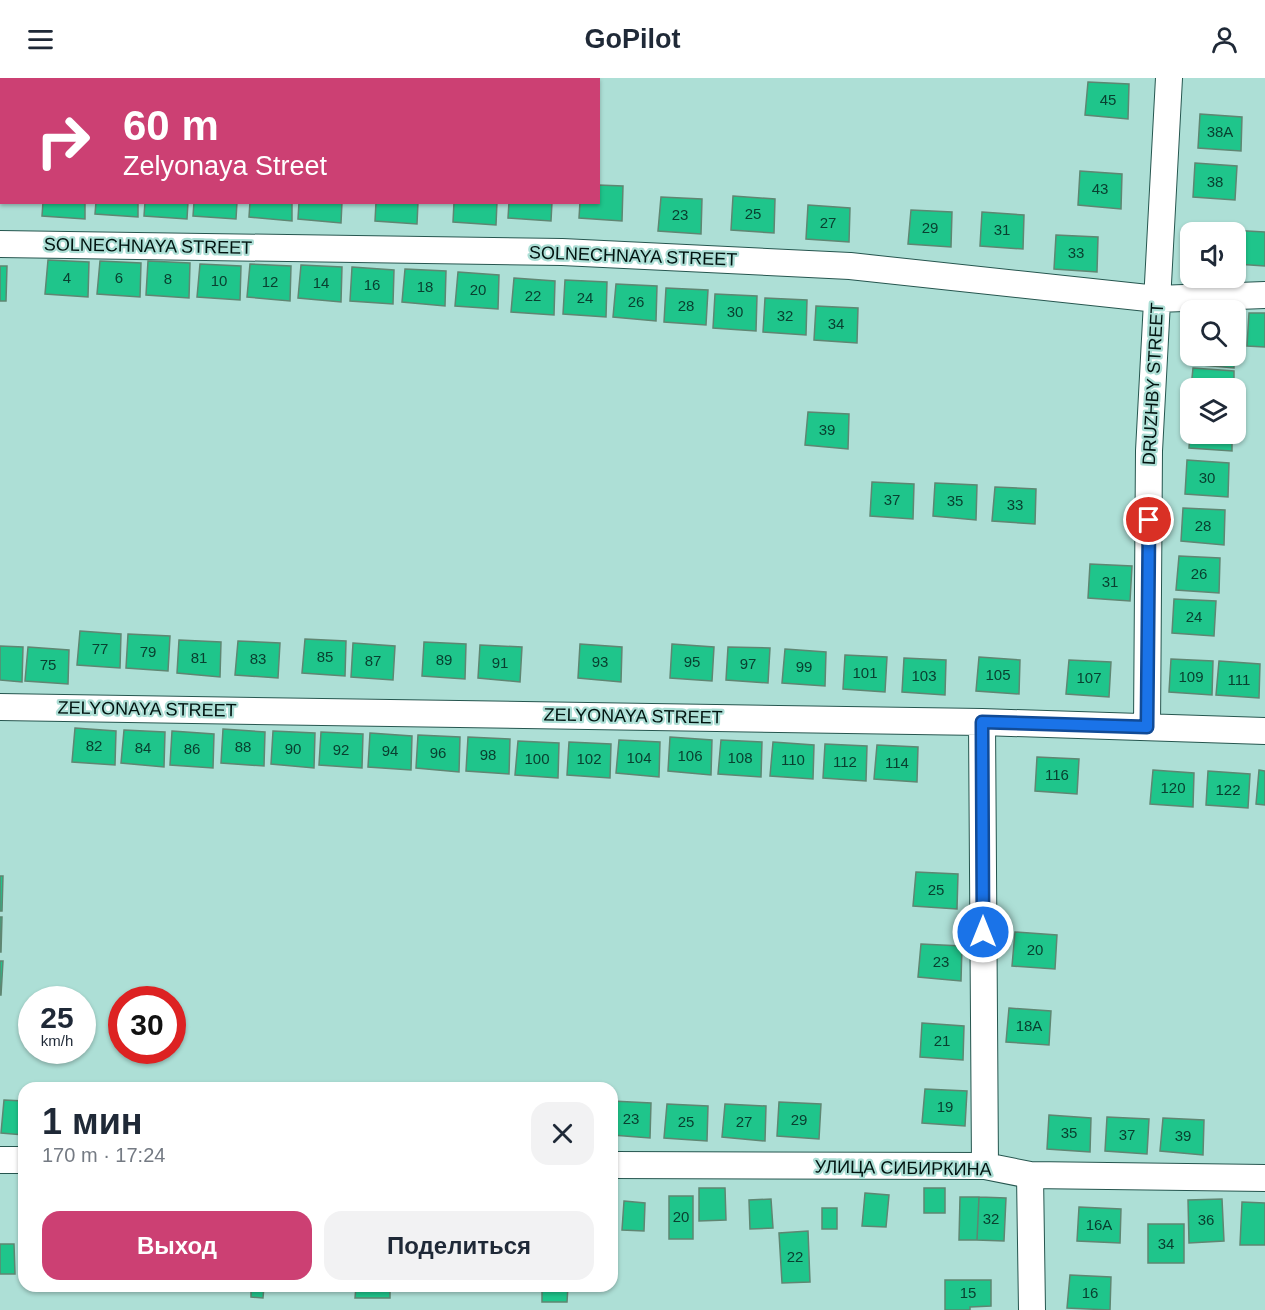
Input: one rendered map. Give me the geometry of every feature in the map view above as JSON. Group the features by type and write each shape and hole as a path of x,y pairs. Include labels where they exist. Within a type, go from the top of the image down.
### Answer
{"street":[{"name":"DRUZHBY STREET","path":"1147,727 1149,451 1169,78"},
{"name":"SOLNECHNAYA STREET","path":"0,244 562,252 850,266 1157,299 1265,295"},
{"name":"ZELYONAYA STREET","path":"0,707 982,722 1265,731"},
{"path":"982,722 985,1166"},
{"path":"0,1160 18,1160"},
{"name":"УЛИЦА СИБИРКИНА","path":"618,1165 985,1166 1030,1175 1265,1178"},
{"path":"1030,1175 1032,1310"}],"building":[{"path":"1088,82 1129,84 1128,119 1085,115"},
{"path":"1200,114 1242,117 1241,151 1198,148"},
{"path":"1195,163 1237,166 1235,200 1193,197"},
{"path":"1080,171 1122,174 1121,209 1078,205"},
{"path":"600,185 623,186 622,221 579,218 580,204 600,204"},
{"path":"733,196 775,199 774,233 731,230"},
{"path":"661,197 702,199 701,234 658,231"},
{"path":"43,204 85,204 85,219 42,216"},
{"path":"96,204 138,204 138,217 95,214"},
{"path":"145,204 188,204 187,219 144,216"},
{"path":"194,204 237,204 236,219 193,216"},
{"path":"250,204 292,204 292,221 249,217"},
{"path":"299,204 342,204 341,223 298,219"},
{"path":"376,204 418,204 417,224 375,221"},
{"path":"454,204 497,204 496,225 453,222"},
{"path":"509,204 552,204 551,221 508,218"},
{"path":"808,205 850,208 849,242 806,239"},
{"path":"911,210 952,212 951,247 908,244"},
{"path":"982,212 1024,215 1023,249 980,246"},
{"path":"1246,231 1265,232 1265,266 1246,265"},
{"path":"1056,235 1098,237 1097,272 1054,269"},
{"path":"48,260 89,262 88,297 45,294"},
{"path":"100,261 141,263 140,297 97,294"},
{"path":"148,261 190,263 189,298 146,295"},
{"path":"200,264 241,266 240,300 197,297"},
{"path":"250,264 291,266 290,301 247,297"},
{"path":"301,265 342,267 341,302 298,298"},
{"path":"0,266 7,266 6,301 0,301"},
{"path":"352,267 394,270 393,304 350,301"},
{"path":"405,269 446,271 445,306 402,302"},
{"path":"458,272 499,275 498,309 455,306"},
{"path":"514,278 555,281 554,315 511,312"},
{"path":"565,280 607,282 606,317 563,314"},
{"path":"616,284 657,286 656,321 613,317"},
{"path":"666,288 708,290 706,325 664,322"},
{"path":"715,294 757,296 756,331 713,328"},
{"path":"765,298 807,300 806,335 763,332"},
{"path":"816,306 858,308 857,343 814,340"},
{"path":"1249,313 1265,313 1265,347 1247,346"},
{"path":"1193,368 1234,371 1234,378 1192,378"},
{"path":"808,412 849,414 848,449 805,445"},
{"path":"1189,444 1232,444 1232,451 1189,448"},
{"path":"1187,460 1229,463 1228,497 1185,494"},
{"path":"872,482 914,484 913,519 870,516"},
{"path":"935,483 977,485 976,520 933,516"},
{"path":"995,487 1036,489 1035,524 992,521"},
{"path":"1183,508 1225,510 1224,545 1181,541"},
{"path":"1179,556 1220,558 1219,593 1176,590"},
{"path":"1090,564 1132,566 1130,601 1088,598"},
{"path":"1174,599 1216,601 1214,636 1172,633"},
{"path":"80,631 121,634 120,668 77,665"},
{"path":"128,634 170,636 168,671 126,668"},
{"path":"305,639 346,641 345,676 302,673"},
{"path":"179,640 221,642 220,677 177,673"},
{"path":"238,641 280,643 278,678 235,675"},
{"path":"424,642 466,644 465,679 422,676"},
{"path":"353,643 395,646 393,680 351,677"},
{"path":"580,644 622,647 621,682 578,678"},
{"path":"672,644 714,647 712,681 670,678"},
{"path":"480,645 522,647 520,682 478,678"},
{"path":"0,646 23,647 22,682 0,680"},
{"path":"28,647 69,650 68,684 25,681"},
{"path":"728,647 770,648 768,683 726,680"},
{"path":"785,649 826,652 825,686 782,683"},
{"path":"845,655 887,657 885,692 843,689"},
{"path":"979,657 1020,660 1019,694 976,691"},
{"path":"904,658 946,660 945,695 902,692"},
{"path":"1171,659 1213,661 1212,695 1169,692"},
{"path":"1069,660 1111,662 1109,697 1066,694"},
{"path":"1219,661 1260,664 1259,698 1216,695"},
{"path":"75,728 116,731 115,765 72,762"},
{"path":"223,729 265,732 264,766 221,763"},
{"path":"124,730 165,732 164,767 121,763"},
{"path":"172,731 214,734 213,768 170,765"},
{"path":"273,731 315,733 314,768 271,764"},
{"path":"321,732 363,734 362,768 319,765"},
{"path":"370,733 412,736 411,770 368,767"},
{"path":"418,735 460,737 459,772 416,768"},
{"path":"468,737 510,739 509,774 466,771"},
{"path":"670,737 712,740 711,775 668,771"},
{"path":"619,740 660,742 659,777 616,773"},
{"path":"721,740 762,742 761,777 718,774"},
{"path":"518,741 559,743 558,778 515,775"},
{"path":"569,742 611,744 610,778 567,775"},
{"path":"773,742 814,745 813,779 770,776"},
{"path":"825,744 867,746 866,781 823,778"},
{"path":"877,745 918,747 917,782 874,779"},
{"path":"1037,757 1079,759 1077,794 1035,791"},
{"path":"1153,770 1194,773 1193,807 1150,804"},
{"path":"1259,770 1265,771 1265,805 1256,804"},
{"path":"1208,771 1250,774 1248,808 1206,805"},
{"path":"916,872 958,874 957,909 913,906"},
{"path":"0,876 3,876 2,911 0,911"},
{"path":"0,917 2,917 1,952 0,952"},
{"path":"1015,932 1057,935 1055,969 1012,966"},
{"path":"921,944 962,946 961,981 918,977"},
{"path":"0,961 3,961 1,995 0,995"},
{"path":"1009,1008 1051,1011 1049,1045 1006,1042"},
{"path":"922,1023 964,1026 963,1060 920,1057"},
{"path":"925,1089 967,1091 965,1126 922,1123"},
{"path":"4,1100 18,1101 18,1134 1,1133"},
{"path":"618,1101 651,1103 650,1138 618,1135"},
{"path":"779,1102 821,1104 819,1139 777,1136"},
{"path":"667,1104 708,1106 707,1141 664,1138"},
{"path":"725,1104 766,1106 765,1141 722,1137"},
{"path":"1049,1115 1091,1118 1090,1152 1047,1149"},
{"path":"1107,1117 1149,1119 1147,1154 1105,1151"},
{"path":"1163,1118 1204,1120 1203,1155 1160,1151"},
{"path":"699,1188 725,1188 726,1220 699,1221"},
{"path":"924,1188 945,1188 945,1213 924,1213"},
{"path":"865,1193 889,1195 886,1227 862,1226"},
{"path":"669,1196 693,1196 693,1239 669,1239"},
{"path":"960,1197 979,1197 977,1240 959,1240"},
{"path":"979,1197 1006,1198 1004,1241 977,1240"},
{"path":"771,1199 773,1228 750,1229 749,1200"},
{"path":"1222,1199 1224,1241 1189,1243 1188,1200"},
{"path":"624,1201 645,1203 644,1231 622,1230"},
{"path":"1242,1202 1265,1203 1265,1245 1240,1245"},
{"path":"1079,1207 1121,1209 1120,1243 1077,1241"},
{"path":"822,1208 837,1208 837,1229 822,1229"},
{"path":"1148,1224 1184,1224 1184,1263 1148,1263"},
{"path":"808,1231 810,1282 782,1283 779,1233"},
{"path":"0,1244 14,1244 15,1274 0,1274"},
{"path":"1070,1275 1111,1277 1110,1310 1067,1308"},
{"path":"945,1280 991,1280 991,1306 970,1307 970,1310 945,1310"},
{"path":"251,1292 264,1292 263,1298 251,1297"},
{"path":"356,1292 390,1292 390,1298 355,1298"},
{"path":"542,1292 568,1292 567,1302 542,1302"}],"route":[{"path":"983,932 982,722 1147,727 1149,520"}]}
